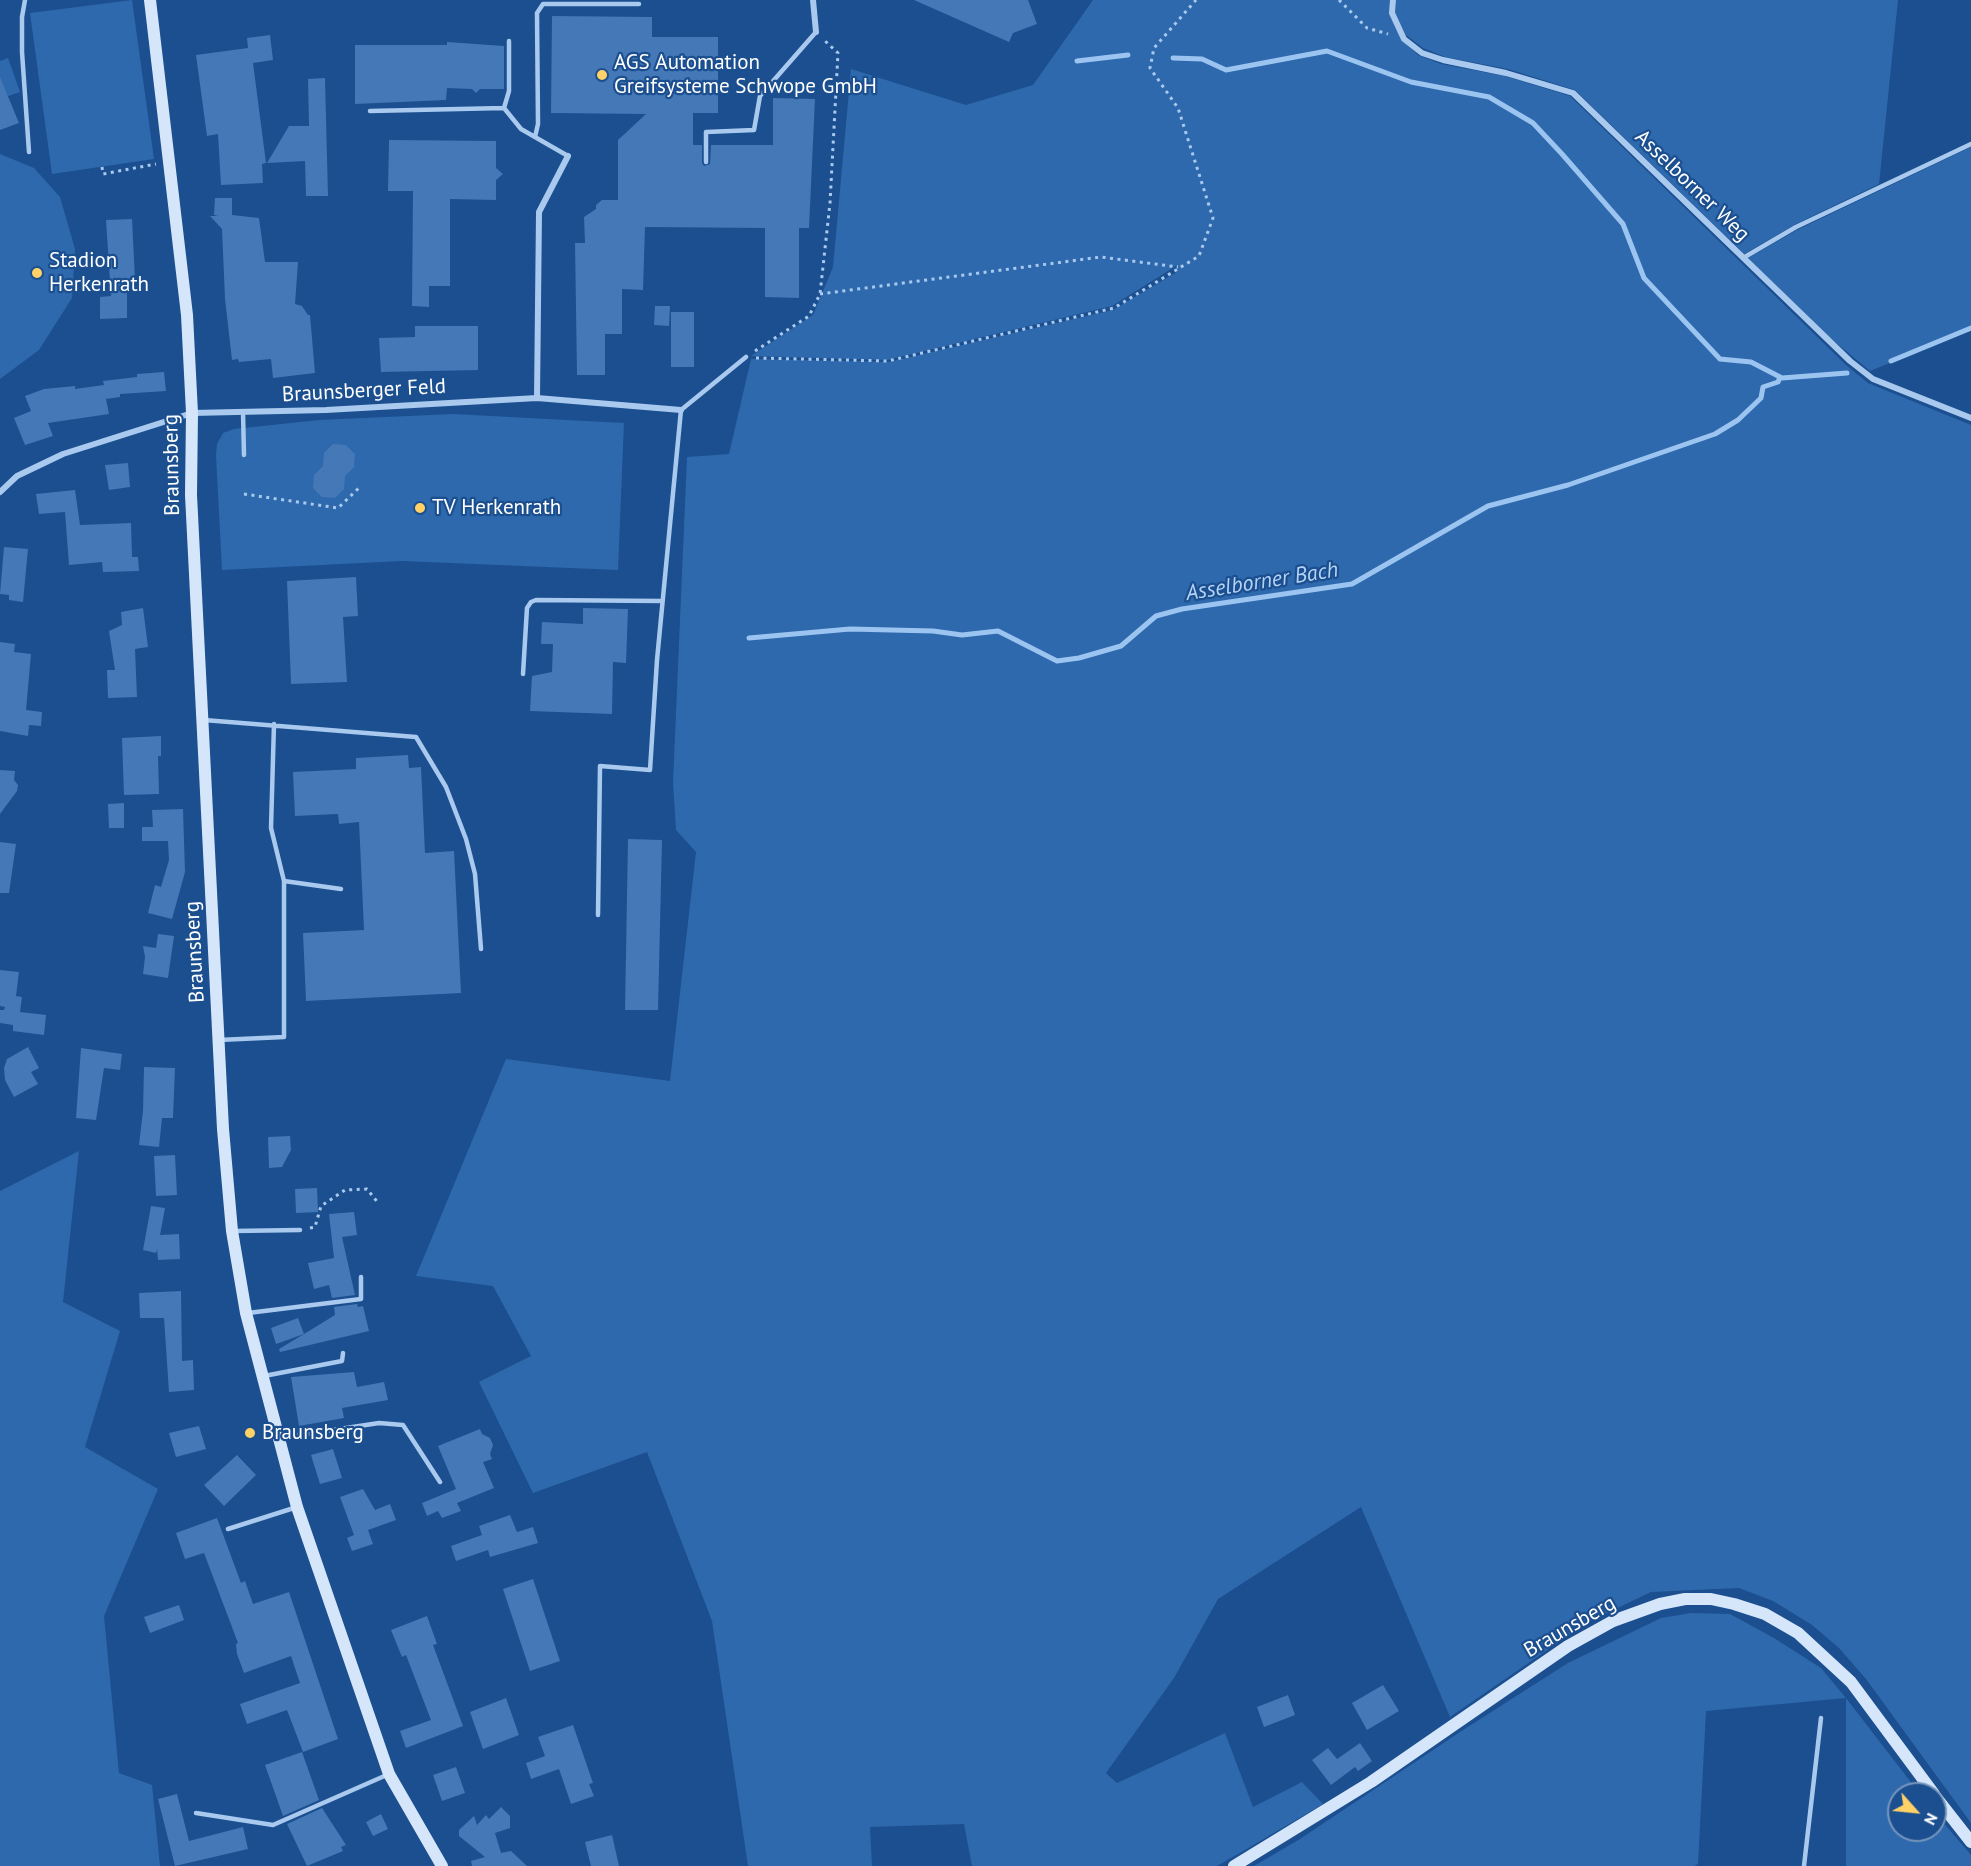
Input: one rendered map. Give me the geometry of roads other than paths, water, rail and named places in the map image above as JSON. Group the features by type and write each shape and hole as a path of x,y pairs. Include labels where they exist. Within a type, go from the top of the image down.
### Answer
{"main road":[{"name":"Braunsberg","path":"150,0 187,315 192,413 191,495 202,720 232,1231 246,1313 261,1377 297,1507 389,1774 442,1866"},
{"name":"Braunsberg","path":"1234,1866 1354,1793 1568,1646 1613,1621 1660,1604 1685,1599 1711,1599 1734,1604 1765,1614 1798,1633 1851,1682 1924,1782"},
{"name":"Braunsberg","path":"1947,1812 1971,1842"}],"street":[{"path":"813,0 816,32"},
{"name":"Asselborner Weg","path":"1393,0 1392,13 1404,39 1422,52 1443,60 1506,73 1573,93 1820,335 1874,380 1971,418"},
{"path":"537,398 539,212 568,156"},
{"name":"Braunsberger Feld","path":"0,492 17,476 63,454 192,413 537,398 681,410"}],"lane":[{"path":"25,0 22,17 22,52 29,152"},
{"path":"537,0 543,4 639,4"},
{"path":"535,137 538,124 537,13 543,4"},
{"path":"706,162 706,132 754,130 760,96 816,32"},
{"path":"504,108 509,92 509,41"},
{"path":"504,108 521,129 568,156"},
{"path":"370,111 504,108"},
{"path":"1743,258 1796,227 1971,144"},
{"path":"598,915 600,766 650,770 662,601 681,410 746,357"},
{"path":"243,412 244,455"},
{"path":"523,674 527,608 531,602 536,600 662,601"},
{"path":"202,720 416,737 446,787 466,839 475,874 481,949"},
{"path":"219,1040 284,1037 284,880 271,828 274,724"},
{"path":"284,880 341,889"},
{"path":"232,1231 300,1230"},
{"path":"246,1313 361,1299 360,1277"},
{"path":"261,1377 342,1361 343,1353"},
{"path":"279,1438 380,1424 403,1425 440,1482"},
{"path":"228,1529 297,1507"},
{"path":"1804,1866 1821,1718"},
{"path":"196,1813 273,1825 389,1774"}],"waterway":[{"name":"Asselborner Bach","path":"1173,58 1202,59 1226,70 1327,51 1411,82 1489,97 1533,123 1562,154 1623,224 1644,278 1720,359 1751,362 1782,378 1847,373"},
{"name":"Asselborner Bach","path":"1077,61 1128,55"},
{"name":"Asselborner Bach","path":"1891,361 1971,328"},
{"name":"Asselborner Bach","path":"749,638 850,629 933,631 962,635 998,631 1057,661 1079,658 1121,646 1156,616 1182,609 1352,584 1488,506 1568,485 1715,434 1738,420 1761,398 1763,387 1778,382 1780,377"}],"place":[{"name":"AGS Automation Greifsysteme Schwope GmbH","path":"602,75"},
{"name":"Stadion Herkenrath","path":"37,273"},
{"name":"TV Herkenrath","path":"420,508"},
{"name":"Braunsberg","path":"250,1433"}]}
